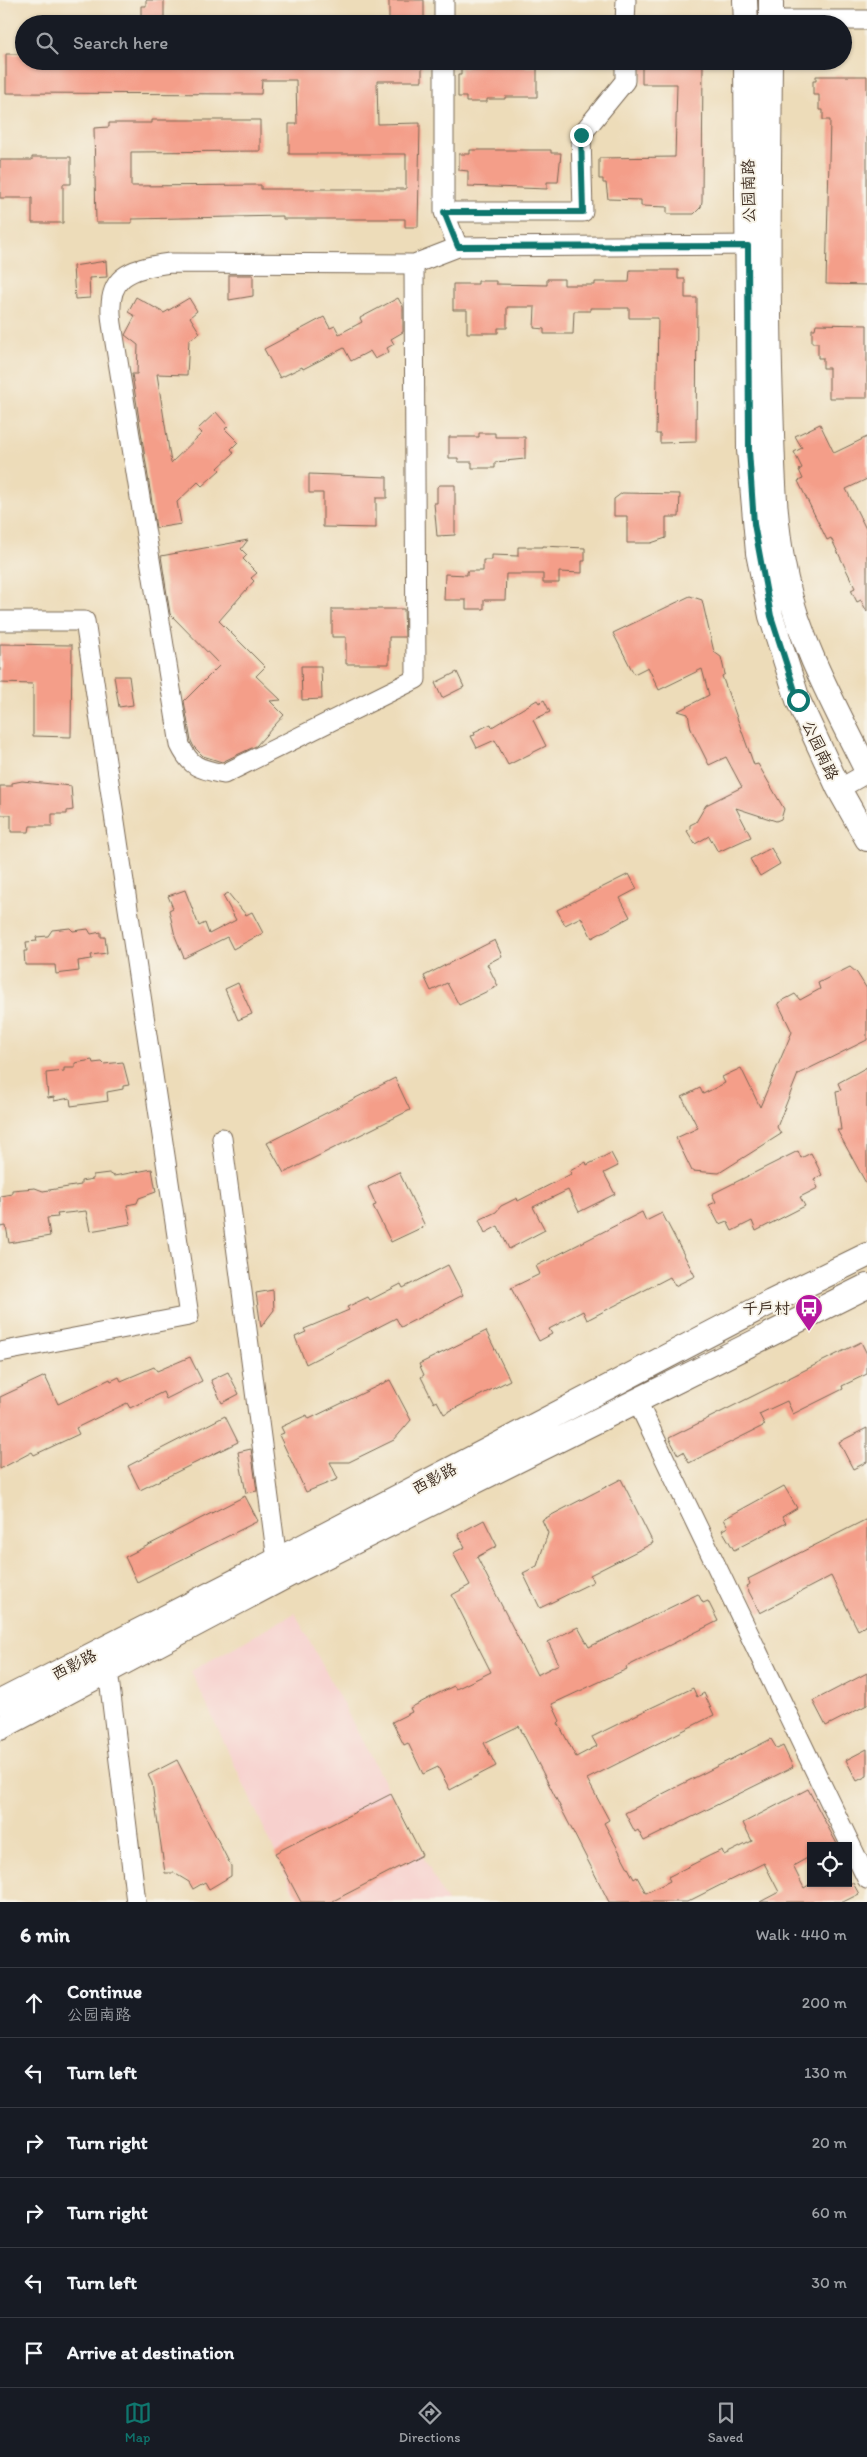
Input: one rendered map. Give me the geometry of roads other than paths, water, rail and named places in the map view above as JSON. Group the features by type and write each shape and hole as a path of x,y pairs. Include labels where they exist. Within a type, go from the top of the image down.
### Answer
{"main road":[{"path":"746,0 746,15"},
{"name":"公园南路","path":"747,70 772,468 780,548 796,614 828,694 867,772"},
{"name":"公园南路","path":"769,70 749,450 758,553 771,616 788,674 812,732 839,789 867,839"},
{"name":"西影路","path":"0,1702 277,1560 771,1302 867,1255"},
{"name":"西影路","path":"0,1728 298,1570 867,1286"}],"street":[{"path":"444,0 444,15"},
{"path":"625,15 626,0"},
{"path":"852,19 867,20"},
{"path":"444,70 444,212 458,247"},
{"path":"444,212 583,212 581,135 625,81 625,70"},
{"path":"414,264 416,679 224,774 204,770 188,761 180,745 112,324 110,307 113,289 124,276 143,267 170,263 414,264 458,247 759,245"},
{"path":"0,621 85,621 188,1316 0,1352"},
{"path":"839,789 867,772"},
{"path":"222,1138 277,1560"},
{"path":"637,1401 867,1878"},
{"path":"108,1670 136,1902"}],"place":[{"name":"千户村","path":"809,1332"}]}
